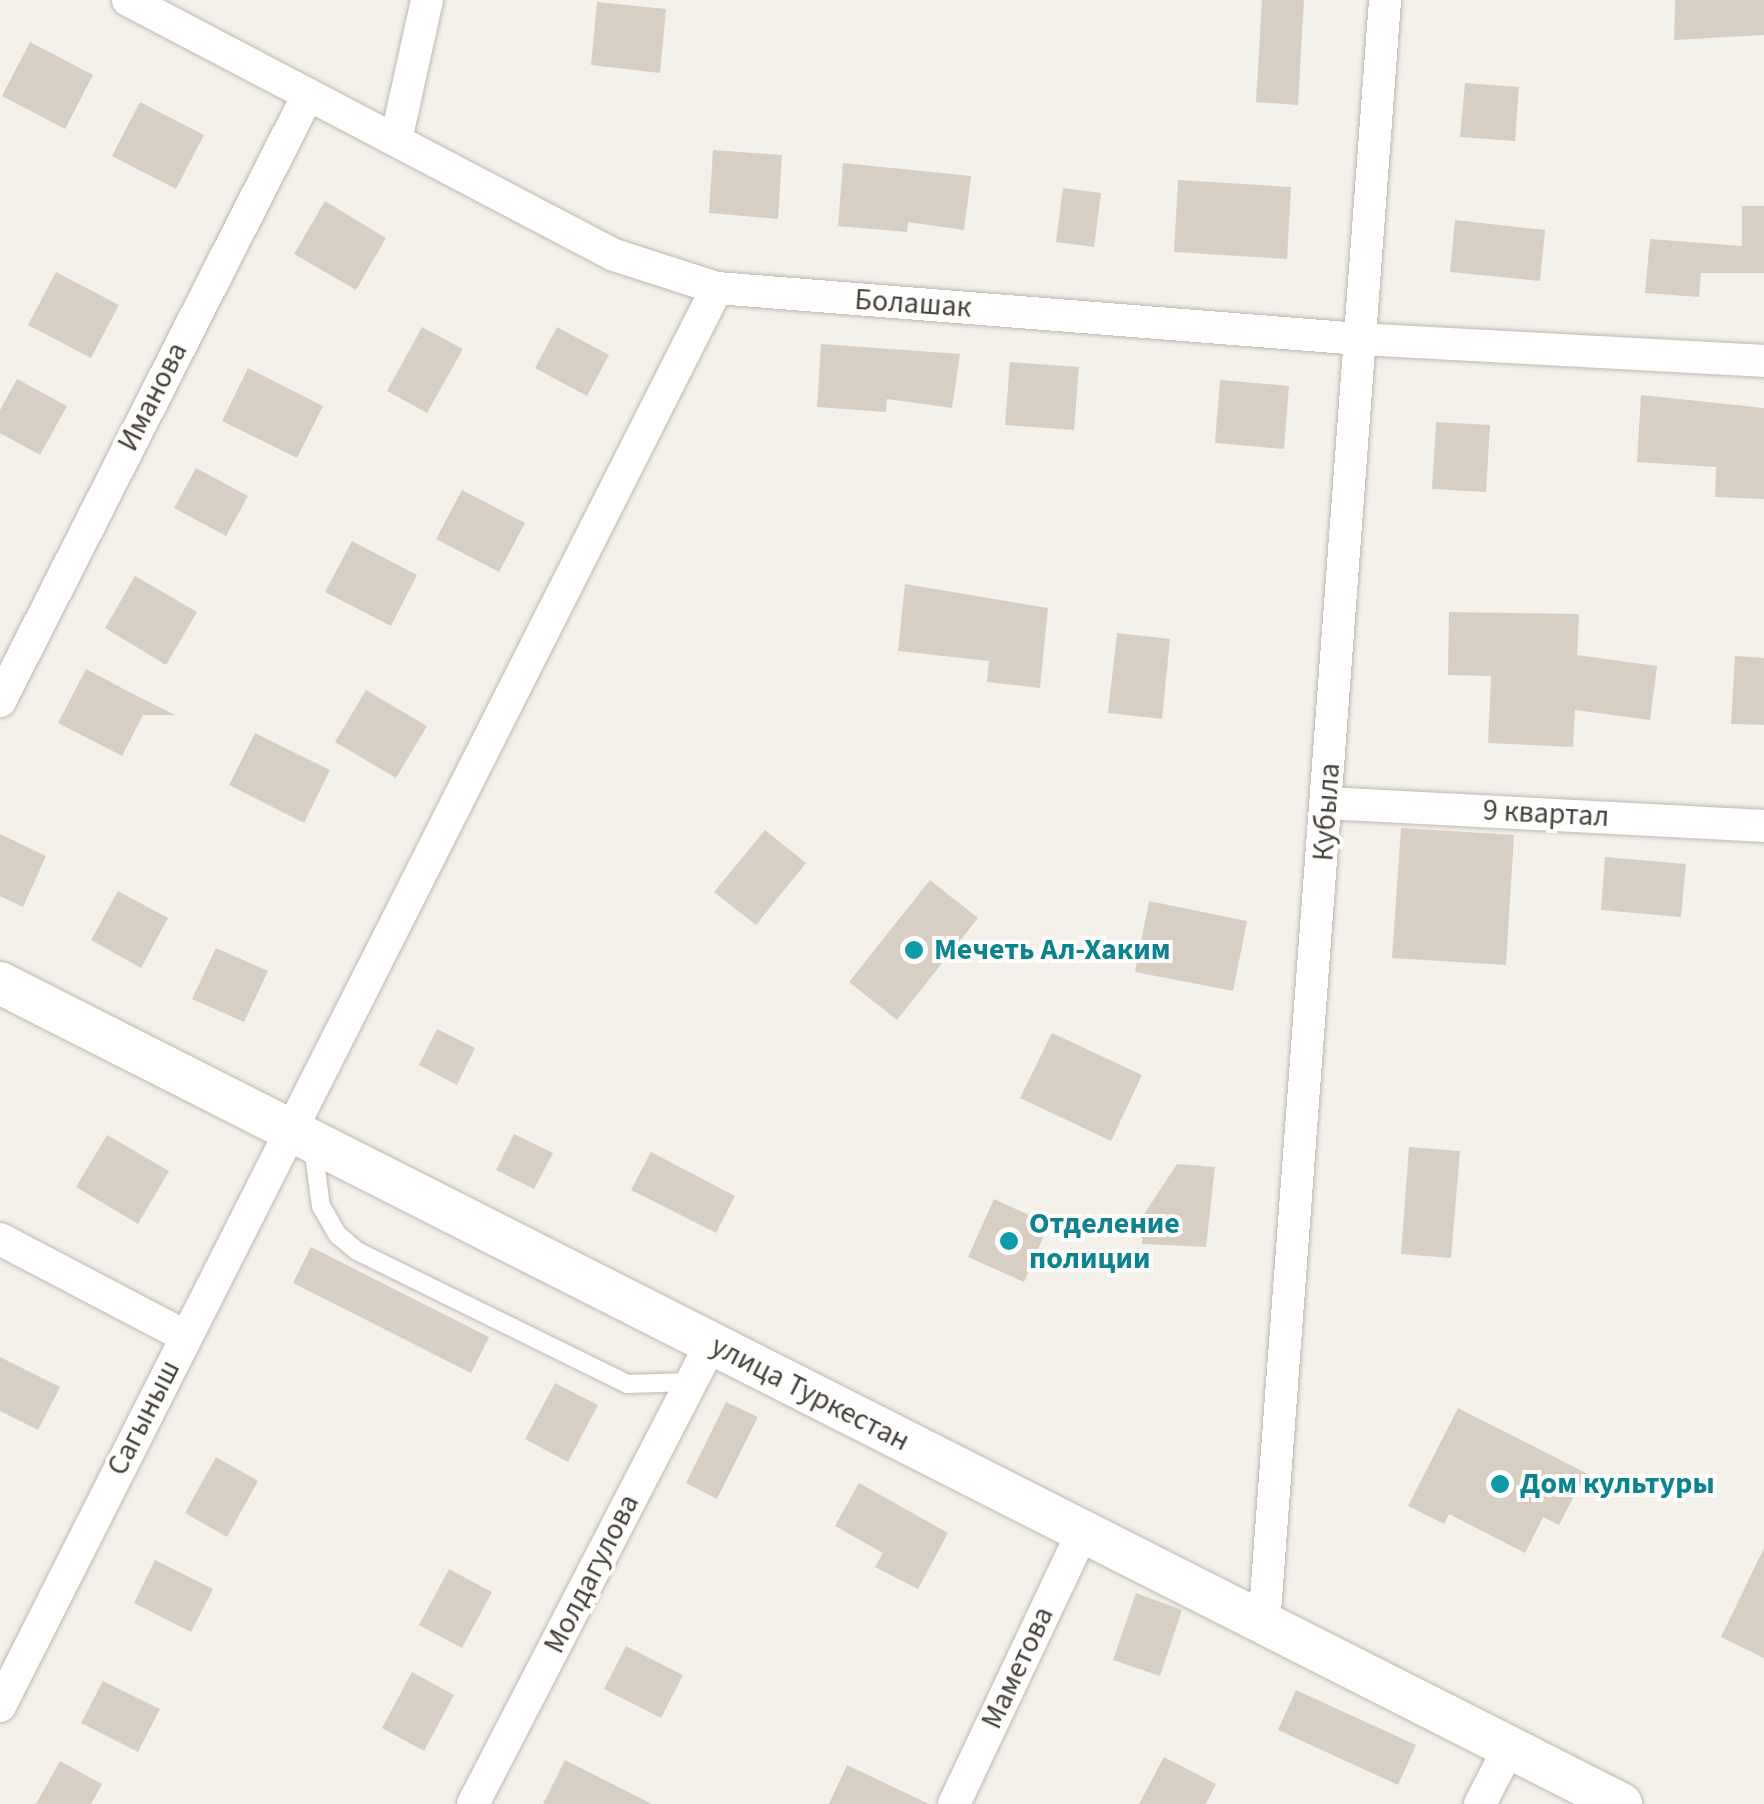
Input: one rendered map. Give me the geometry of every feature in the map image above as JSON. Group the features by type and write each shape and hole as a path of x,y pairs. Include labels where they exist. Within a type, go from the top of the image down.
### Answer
{"street":[{"name":"Болашак","path":"128,0 614,255 717,288 1360,338 1764,362"},
{"path":"396,140 427,0"},
{"name":"Кубыла","path":"1264,1624 1328,803 1384,0"},
{"name":"Иманова","path":"0,700 308,94"},
{"name":"Сагыныш","path":"0,1706 185,1336 300,1136 717,288"},
{"name":"9 квартал","path":"1328,803 1764,826"},
{"name":"улица Туркестан","path":"0,983 1621,1804"},
{"path":"0,1239 185,1336"},
{"name":"Молдагулова","path":"473,1804 711,1344"},
{"name":"Маметова","path":"954,1804 1082,1533"},
{"path":"1480,1804 1510,1746"}],"lane":[{"path":"300,1136 322,1206 338,1235 357,1251 627,1384 692,1382"}],"building":[{"path":"1262,0 1304,0 1298,105 1256,102"},
{"path":"1675,0 1764,0 1764,35 1674,40"},
{"path":"597,2 666,9 660,73 591,65"},
{"path":"30,42 93,75 65,129 2,96"},
{"path":"1465,83 1519,87 1515,141 1460,137"},
{"path":"140,102 204,135 176,189 112,156"},
{"path":"713,150 782,155 778,219 709,213"},
{"path":"843,163 971,176 964,230 908,222 907,232 838,226"},
{"path":"1178,180 1291,187 1287,259 1174,252"},
{"path":"1063,188 1101,193 1094,247 1056,242"},
{"path":"325,201 386,238 356,290 294,254"},
{"path":"1742,206 1764,206 1764,273 1701,273 1699,297 1645,293 1650,239 1742,246"},
{"path":"1455,220 1545,230 1540,281 1450,272"},
{"path":"56,272 119,305 91,358 28,325"},
{"path":"422,327 463,349 427,413 387,391"},
{"path":"557,327 609,355 587,396 535,368"},
{"path":"821,344 960,354 952,408 887,399 886,412 817,407"},
{"path":"1010,362 1079,367 1074,430 1005,425"},
{"path":"248,368 323,406 297,458 222,421"},
{"path":"17,379 67,406 40,455 0,433 0,410"},
{"path":"1220,380 1289,386 1284,449 1215,443"},
{"path":"1641,395 1764,408 1764,499 1715,497 1716,467 1637,462"},
{"path":"1436,422 1490,425 1486,492 1432,489"},
{"path":"196,468 248,496 226,536 174,508"},
{"path":"462,490 525,523 499,572 436,539"},
{"path":"352,541 417,575 391,626 325,592"},
{"path":"135,576 197,612 166,665 105,628"},
{"path":"905,584 1048,608 1040,688 987,682 989,661 898,651"},
{"path":"1449,612 1579,614 1577,655 1657,666 1650,720 1575,710 1573,747 1488,743 1491,676 1448,675"},
{"path":"1117,633 1170,639 1162,719 1108,713"},
{"path":"1735,656 1764,658 1764,725 1731,724"},
{"path":"86,669 175,715 143,715 122,756 58,723"},
{"path":"366,690 427,726 396,778 335,742"},
{"path":"255,733 330,770 304,823 229,785"},
{"path":"1401,828 1514,835 1506,965 1392,958"},
{"path":"765,830 806,863 756,925 714,892"},
{"path":"0,834 46,856 23,907 0,896"},
{"path":"1605,857 1686,864 1681,917 1601,910"},
{"name":"Мечеть Ал-Хаким","path":"930,880 978,918 897,1020 849,982"},
{"path":"118,891 168,918 141,968 91,940"},
{"path":"1149,901 1247,921 1233,991 1135,972"},
{"path":"216,948 268,971 244,1022 192,999"},
{"path":"437,1029 475,1048 457,1085 419,1065"},
{"path":"1052,1033 1142,1075 1111,1141 1020,1098"},
{"path":"514,1134 553,1153 534,1189 496,1170"},
{"path":"107,1135 169,1171 138,1224 76,1187"},
{"path":"1409,1147 1460,1151 1451,1258 1401,1254"},
{"path":"651,1152 735,1196 716,1233 631,1190"},
{"path":"1177,1164 1215,1167 1206,1247 1142,1244 1142,1217"},
{"name":"Отделение полиции","path":"994,1199 1049,1224 1024,1282 968,1257"},
{"path":"311,1247 489,1337 471,1373 293,1283"},
{"path":"0,1357 60,1387 38,1430 0,1411"},
{"path":"555,1383 598,1405 568,1462 525,1439"},
{"path":"726,1402 758,1417 717,1499 686,1483"},
{"name":"Дом культуры","path":"1458,1408 1586,1473 1559,1525 1543,1517 1525,1553 1449,1514 1444,1524 1408,1506"},
{"path":"216,1457 258,1481 227,1537 185,1513"},
{"path":"859,1483 948,1533 918,1589 875,1567 883,1553 835,1526"},
{"path":"1764,1548 1764,1658 1721,1637"},
{"path":"155,1560 213,1589 191,1632 134,1603"},
{"path":"449,1569 492,1592 462,1648 419,1625"},
{"path":"1136,1593 1182,1610 1160,1676 1113,1660"},
{"path":"626,1646 683,1675 661,1718 604,1689"},
{"path":"412,1672 454,1695 424,1751 382,1728"},
{"path":"103,1681 160,1709 138,1752 81,1723"},
{"path":"1296,1690 1416,1745 1398,1785 1278,1730"},
{"path":"1164,1757 1216,1784 1206,1804 1139,1804"},
{"path":"565,1760 652,1804 543,1804"},
{"path":"60,1761 102,1784 91,1804 36,1804"},
{"path":"847,1765 929,1804 829,1804"}],"place":[{"name":"Мечеть Ал-Хаким","path":"914,950"},
{"name":"Отделение полиции","path":"1009,1241"},
{"name":"Дом культуры","path":"1500,1484"}]}
